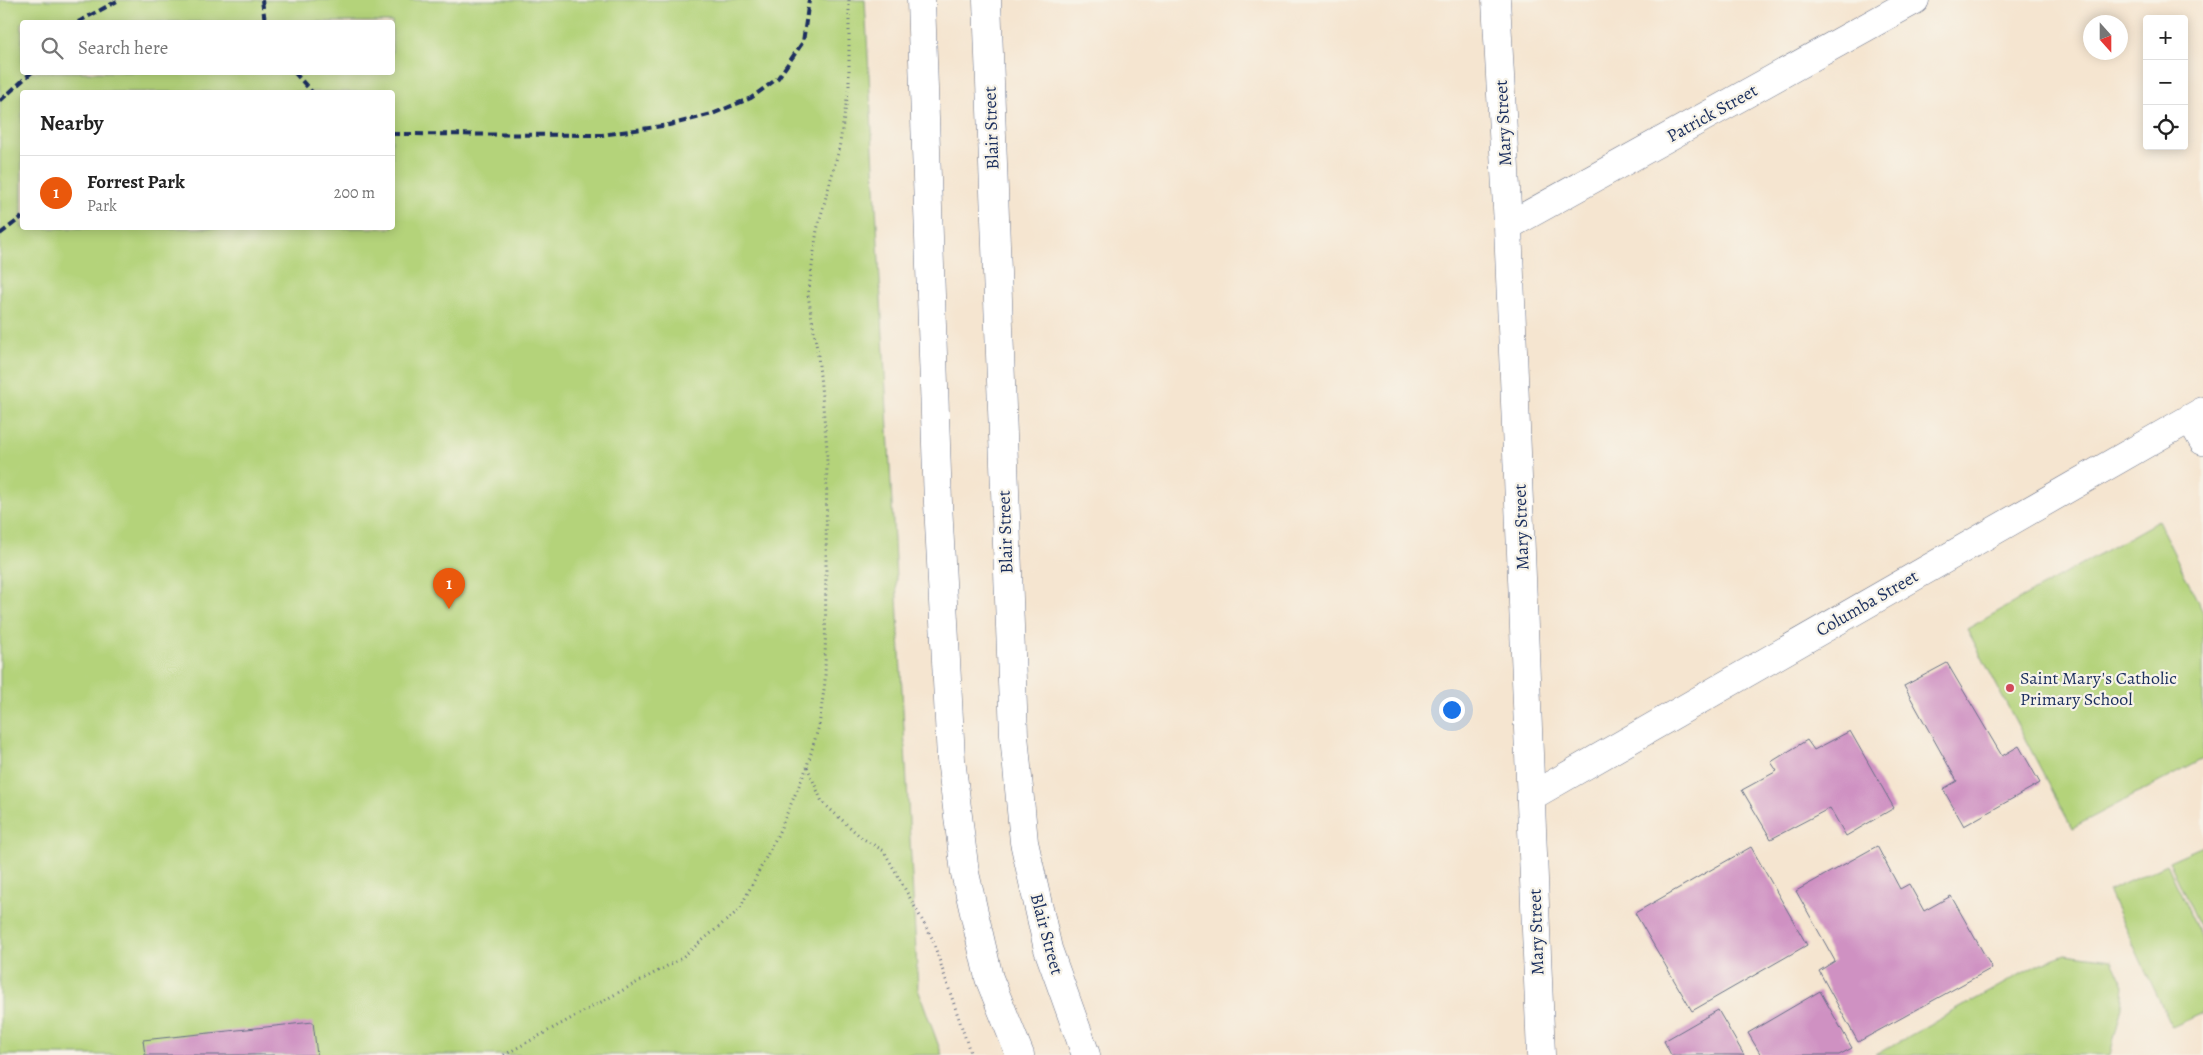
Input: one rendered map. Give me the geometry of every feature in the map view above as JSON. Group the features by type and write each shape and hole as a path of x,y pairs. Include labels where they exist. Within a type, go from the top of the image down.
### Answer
{"street":[{"path":"921,0 938,503 951,759 965,873 989,978 1020,1055"},
{"name":"Blair Street","path":"987,0 1014,735 1024,842 1048,949 1086,1055"},
{"name":"Mary Street","path":"1496,0 1508,226 1532,796 1540,1055"},
{"name":"Patrick Street","path":"1508,226 1915,0"},
{"name":"Columba Street","path":"1532,796 2199,424"}],"path":[{"path":"504,1055 680,959 740,910 778,834 808,766 819,726 825,682 827,448 818,355 808,295 817,230 839,149 849,86 849,0"},
{"path":"808,766 822,802 862,838 884,851 932,938 971,1055"}],"green space":[{"path":"0,0 865,0 918,989 942,1055 0,1055"},
{"path":"2158,521 2203,612 2203,759 2072,828 1967,629"},
{"path":"2203,846 2203,934 2169,861"},
{"path":"2167,864 2203,942 2203,1013 2172,1027 2108,891"},
{"path":"2065,954 2112,960 2124,986 2122,1007 2110,1055 1875,1055 2039,964"}],"building":[{"path":"1947,663 2002,756 2019,746 2040,783 1964,826 1943,789 1957,781 1904,686"},
{"path":"1850,731 1894,808 1846,836 1830,808 1771,839 1742,790 1777,771 1771,762 1807,740 1814,750"},
{"path":"1877,846 1900,889 1909,884 1924,911 1951,896 1992,968 1858,1042 1819,971 1835,961 1796,891"},
{"path":"1751,847 1807,945 1692,1011 1635,913"},
{"path":"1820,991 1852,1048 1839,1055 1761,1055 1748,1033"},
{"path":"1718,1010 1744,1055 1671,1055 1664,1041"},
{"path":"313,1022 317,1055 145,1055 143,1040"}],"railway":[{"path":"82,20 119,0"},
{"path":"262,0 265,20"},
{"path":"395,134 602,135 669,125 712,114 751,98 778,78 803,42 809,0"},
{"path":"0,101 29,75"},
{"path":"297,75 310,90"},
{"path":"0,234 20,219"}],"place":[{"name":"Forrest Park","path":"449,609"},
{"name":"Saint Mary's Catholic Primary School","path":"2010,688"}]}
